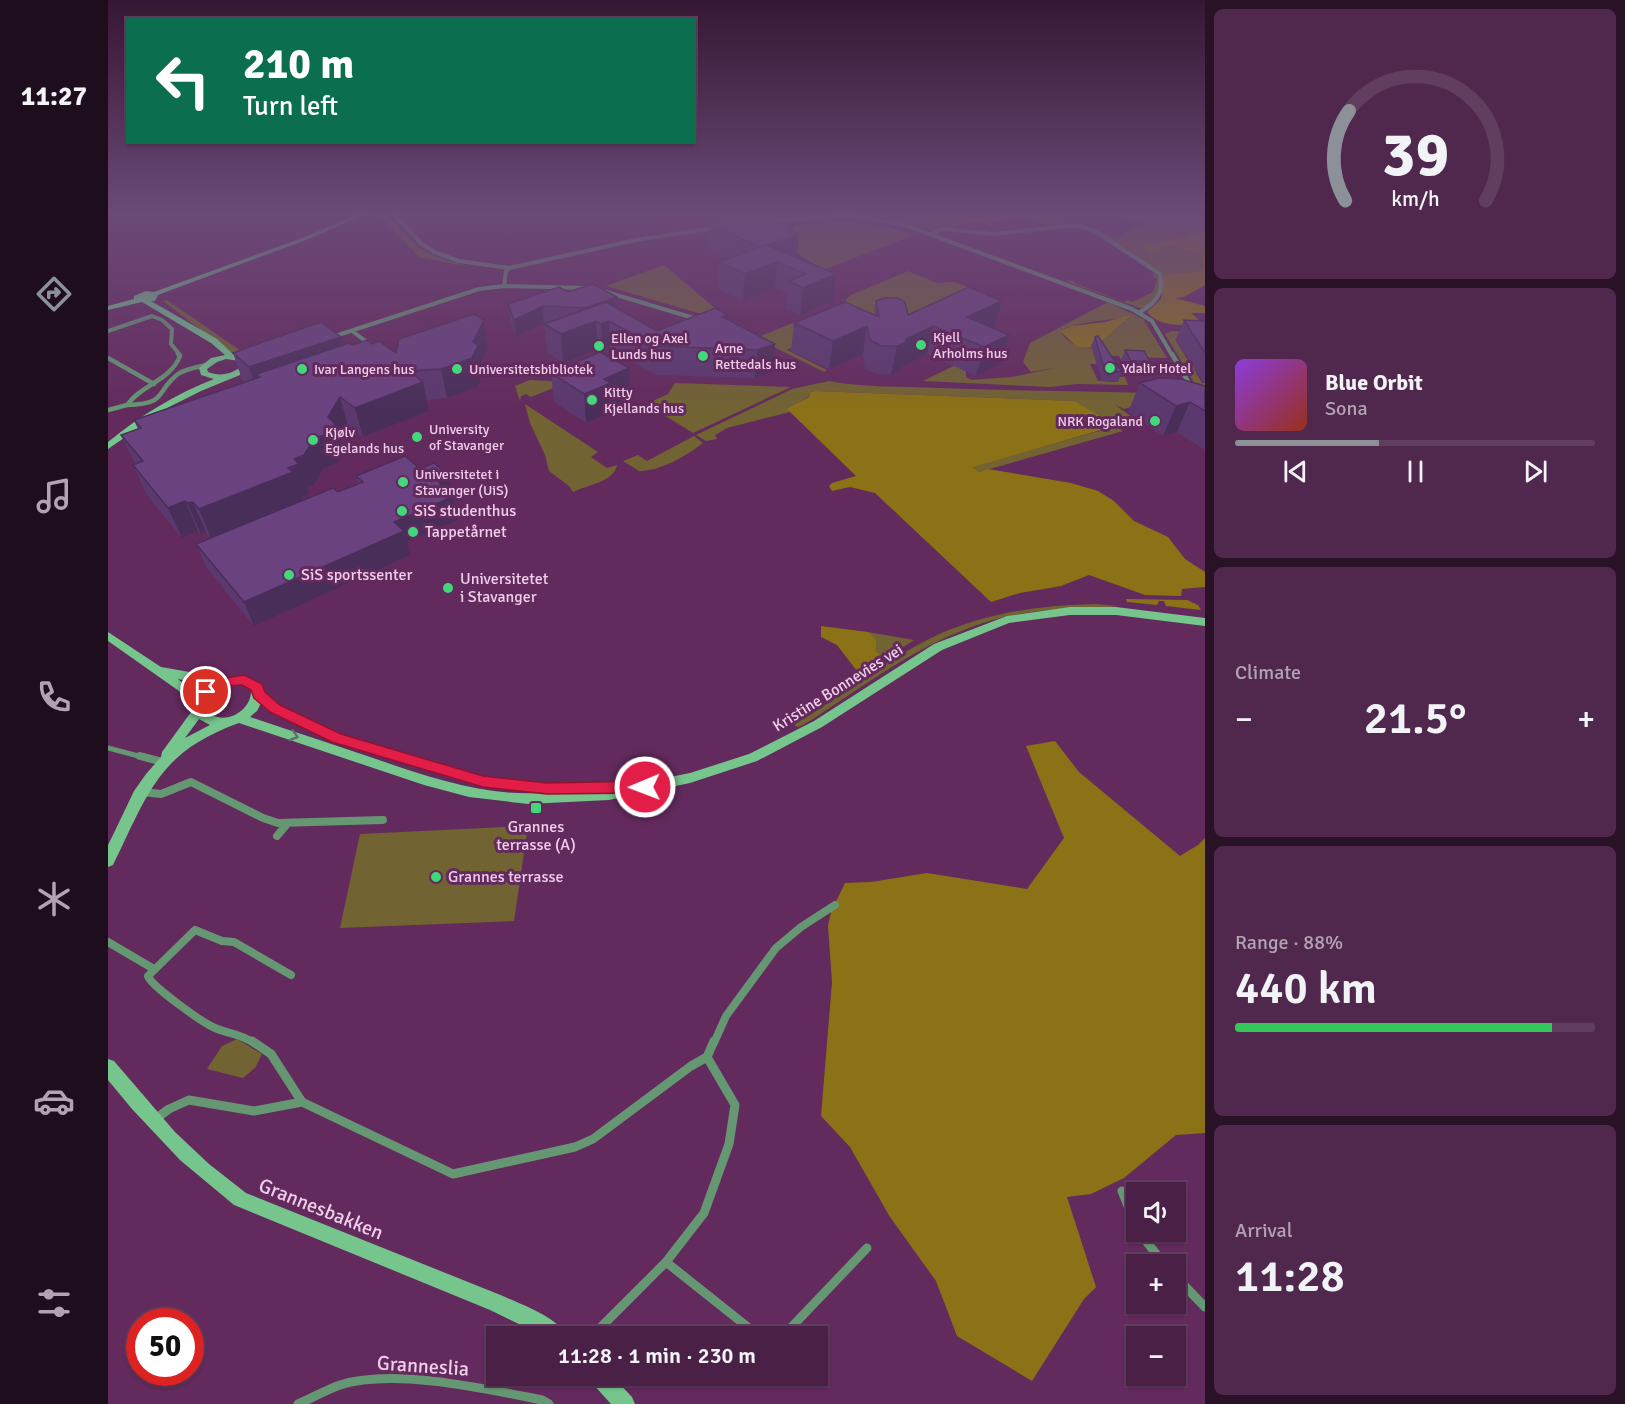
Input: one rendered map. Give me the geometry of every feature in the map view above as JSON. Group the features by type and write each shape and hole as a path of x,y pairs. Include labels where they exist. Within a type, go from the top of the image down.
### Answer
{"main road":[{"path":"108,308 142,297 175,281"},
{"path":"108,303 155,295 192,281"},
{"path":"155,295 176,318"},
{"path":"108,446 139,423 183,398 230,376 249,363 236,358 142,297"},
{"path":"183,398 213,357 208,339"},
{"path":"206,368 236,358"},
{"path":"206,368 230,376"},
{"name":"Kristine Bonnevies vei","path":"232,720 424,780 482,795 528,799 609,795 709,773 773,748 818,724 912,661 938,647 1007,620 1070,611 1143,613 1205,622"},
{"name":"Kristine Bonnevies vei","path":"978,630 1041,621 1075,619 1160,623 1205,630"},
{"path":"108,636 183,688 204,717 211,721 232,720"},
{"path":"153,668 196,679 224,682 244,680 252,683 259,694 254,707 195,738 163,762"},
{"path":"108,861 140,791 163,762 168,751 199,708 206,692 224,682"},
{"name":"Kristine Bonnevies vei","path":"259,694 275,708 337,738 475,780 547,789 645,787"},
{"name":"Grannesbakken","path":"108,1067 153,1120 209,1178 240,1199 496,1303 542,1326"},
{"path":"608,1386 625,1404"}],"street":[{"path":"504,285 505,281"},
{"path":"1056,281 1140,312 1152,321 1190,385"},
{"path":"1140,312 1160,298 1161,281"},
{"path":"331,338 472,291 504,285 596,290 706,322"},
{"path":"108,331 152,316 169,325 173,331 171,344 180,359 163,379 136,394 127,405"},
{"path":"352,331 379,350"},
{"path":"108,358 154,384"},
{"path":"108,410 157,400 175,377 188,369 206,368"},
{"path":"108,748 163,762"},
{"path":"140,791 161,794 191,782 263,818 287,824 383,820"},
{"path":"277,836 287,824"},
{"path":"291,975 234,942 222,941 195,930 148,976 149,980 185,1009 214,1028 231,1031 250,1040 276,1058 302,1102 453,1174 575,1148 593,1138 691,1066 707,1058 726,1016 776,948 801,927 835,905"},
{"path":"108,942 154,969"},
{"path":"602,1326 666,1262 704,1213 719,1176 734,1120 735,1106 730,1093 707,1058"},
{"path":"153,1120 169,1109 189,1100 254,1111 302,1102"},
{"path":"1122,1191 1126,1201"},
{"path":"1147,1242 1156,1254"},
{"path":"793,1326 867,1248"},
{"path":"666,1262 746,1326"},
{"path":"1186,1287 1205,1307"},
{"name":"Granneslia","path":"298,1404 341,1385 374,1379 487,1389 542,1400 549,1404"}],"shaded area":[{"path":"621,281 682,281 723,315 715,318 606,286"},
{"path":"885,281 954,282 981,292 910,327 867,320 845,304 846,299"},
{"path":"1067,281 1076,281 1074,283 1124,302 1127,300 1133,302 1153,292 1157,281 1160,281 1157,299 1140,308"},
{"path":"1163,281 1205,281 1205,285 1184,297 1175,298 1205,306 1205,313 1191,313 1204,325 1166,323 1152,317 1147,312 1161,299"},
{"path":"167,300 244,353 236,355 231,353 163,301"},
{"path":"1108,302 1143,319 1167,358 1129,357 1121,360 1119,356 1103,356 1097,364 1090,364 1098,381 1117,382 1115,377 1125,377 1128,385 1077,384 1050,387 923,381 976,355 988,360 966,371 966,377 971,380 1012,377 1054,368 1031,372 1023,362 1030,343","holes":["1132,315 1095,347 1075,345 1067,340 1060,331 1068,327"]},
{"path":"1133,314 1095,347 1077,347 1060,331 1072,326 1105,322"},
{"path":"812,315 840,326 787,350 827,370 824,372 756,338"},
{"path":"1171,331 1205,332 1205,340 1175,339 1190,364 1201,365 1204,369 1194,369 1202,383 1205,383 1205,391 1198,389 1165,334"},
{"path":"530,380 568,382 531,397 526,394 521,396 520,401 515,386"},
{"path":"829,381 856,385 1181,394 1124,409 1114,404 1135,419 1116,426 1123,431 979,472 972,466 1114,427 1075,401 815,391 810,392 809,396 788,410 790,412 727,428 715,435 717,439 706,441 696,435 792,389"},
{"path":"675,383 791,387 693,433 646,404 668,394"},
{"path":"810,392 1075,401 1115,426 973,467 979,472 988,469 1071,483 1098,491 1114,501 1134,521 1168,537 1185,559 1205,572 1205,587 1182,589 1181,596 1145,595 1089,575 1061,586 1020,593 991,602 875,493 850,487 832,491 829,486 832,483 856,476 787,409 809,397"},
{"path":"525,404 598,452 591,457 607,468 617,465 615,471 599,482 573,492 569,486 549,471"},
{"path":"694,436 703,443 664,466 639,471 623,461 638,455 647,461"},
{"path":"1126,599 1187,600 1198,605 1201,610 1166,606 1164,601 1159,601 1157,605 1127,602"},
{"path":"1095,604 1119,606 1019,614 962,631 936,642 886,670 799,727 793,725 891,661 945,632 987,618 1029,609"},
{"path":"821,626 868,632 876,640 876,651 885,659 860,675 837,645 821,637"},
{"path":"868,632 914,640 885,659 876,651"},
{"path":"1055,741 1079,772 1180,856 1205,838 1205,1133 1176,1135 1124,1178 1091,1194 1067,1197 1096,1287 1084,1299 1032,1381 957,1336 936,1281 890,1217 850,1147 821,1116 832,982 828,926 831,912 845,883 871,882 927,873 1027,889 1064,838 1026,746"},
{"name":"Grannes terrasse","path":"528,826 514,921 340,928 360,834"},
{"path":"237,1039 262,1054 255,1068 243,1078 207,1069 222,1046"}],"building":[{"path":"790,281 821,281 803,288"},
{"path":"593,284 617,297 586,308 543,306 514,320 508,304 559,287 568,292"},
{"path":"969,287 1002,301 967,317 1009,335 984,347 933,326 897,346 881,346 870,340 867,326 833,341 794,323 845,302 879,317 876,301 883,298 897,298 905,302 908,315"},
{"path":"606,302 657,331 715,308 728,315 722,317 775,344 757,350 656,346 609,321 601,324 596,321 561,334 544,324"},
{"path":"474,314 484,320 473,342 478,345 472,358 441,369 409,371 423,382 355,408 340,397 328,417 335,424 329,433 314,439 304,455 294,459 299,464 288,468 293,472 199,509 193,502 185,501 168,508 133,465 143,461 121,435 141,428 134,420 260,377 257,374 349,343 352,345 367,340 371,344 379,341 396,353 399,339"},
{"path":"1184,320 1205,321 1205,353"},
{"path":"321,322 341,337 249,367 233,353 249,347"},
{"path":"1098,336 1122,372 1105,371 1095,337"},
{"path":"1125,350 1144,351 1150,362 1131,361"},
{"path":"600,352 629,368 604,379 611,383 584,394 551,373"},
{"path":"1159,378 1181,379 1205,386 1205,411 1190,402 1176,406 1140,383"},
{"path":"405,456 420,469 434,463 449,476 437,481 454,496 394,522 404,531 244,602 196,544 333,488 338,492 363,482 356,476"}],"place":[{"name":"Kjell Arholms hus","path":"921,345"},
{"name":"Ellen og Axel Lunds hus","path":"599,346"},
{"name":"Arne Rettedals hus","path":"703,356"},
{"name":"Ydalir Hotel","path":"1110,368"},
{"name":"Ivar Langens hus","path":"302,369"},
{"name":"Universitetsbibliotek","path":"457,369"},
{"name":"Kitty Kjellands hus","path":"592,400"},
{"name":"NRK Rogaland","path":"1155,421"},
{"name":"University of Stavanger","path":"417,437"},
{"name":"Kjølv Egelands hus","path":"313,440"},
{"name":"Universitetet i Stavanger (UiS)","path":"403,482"},
{"name":"SiS studenthus","path":"402,511"},
{"name":"Tappetårnet","path":"413,532"},
{"name":"SiS sportssenter","path":"289,575"},
{"name":"Universitetet i Stavanger","path":"448,588"},
{"name":"Grannes terrasse (A)","path":"536,808"},
{"name":"Grannes terrasse","path":"436,877"}],"route":[{"path":"206,692 224,682 244,680 252,683 259,694 275,708 337,738 483,782 547,789 645,787"}]}
